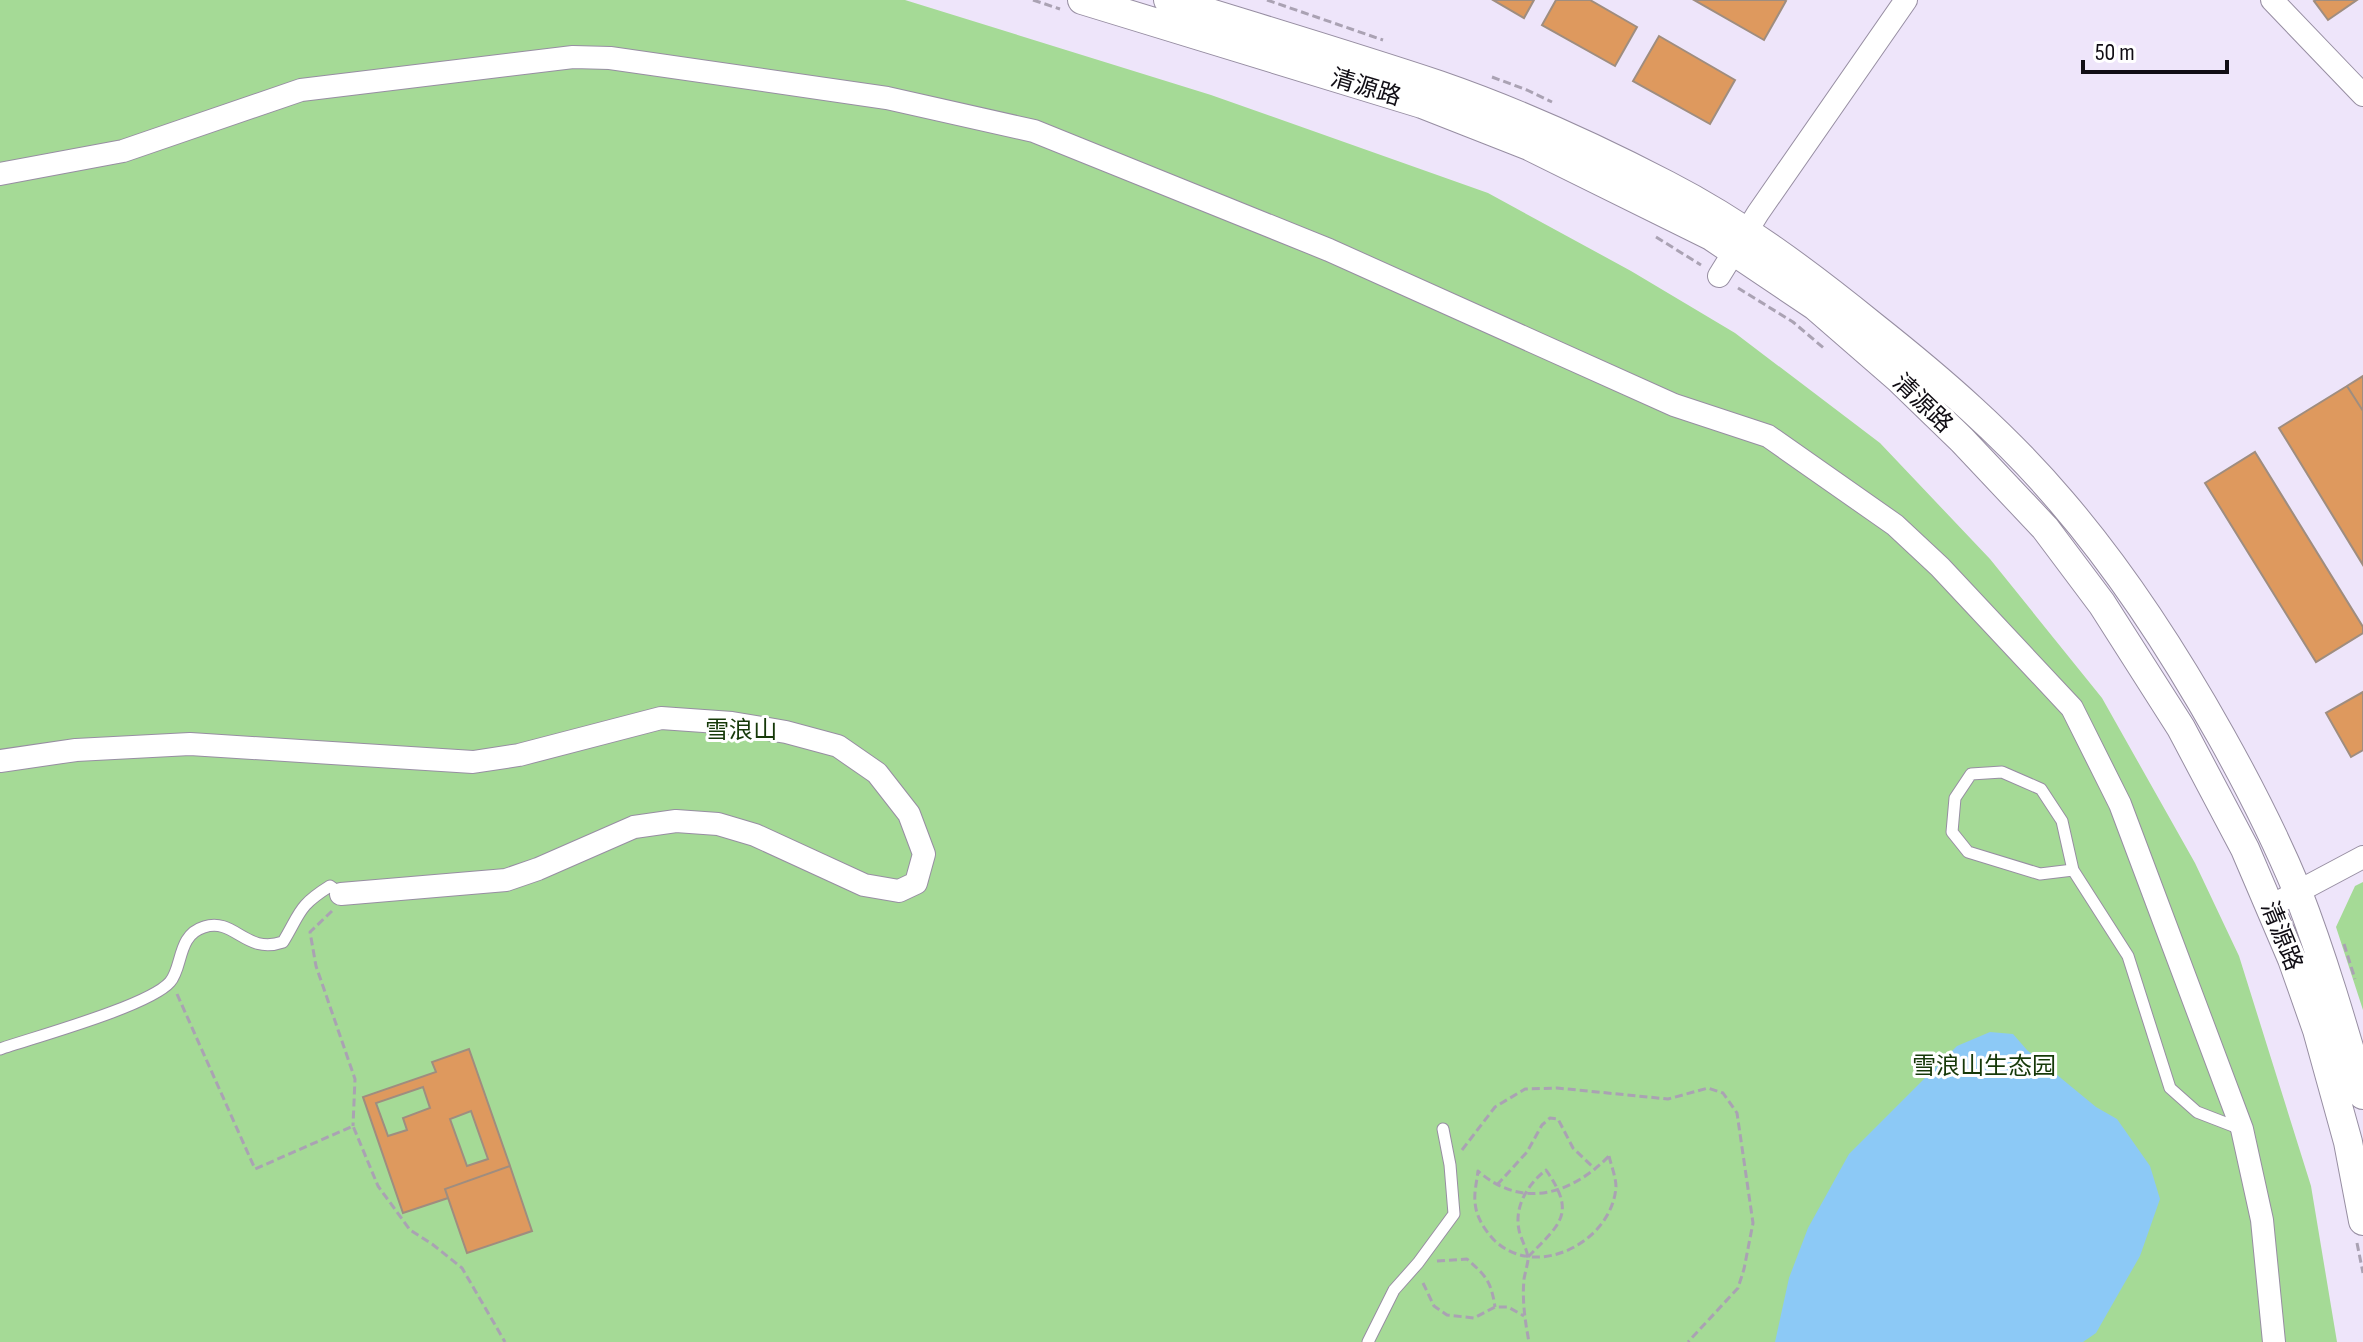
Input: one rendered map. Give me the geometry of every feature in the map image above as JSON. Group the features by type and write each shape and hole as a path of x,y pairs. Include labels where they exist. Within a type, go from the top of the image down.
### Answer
{"street":[{"name":"清源路","path":"1082,0 1422,104 1529,146 1711,236 1740,241 1852,308 1927,369 1999,435 2061,501 2123,580 2187,676 2252,792 2297,892 2340,1013 2363,1095"},
{"name":"清源路","path":"1168,0 1443,86 1579,142 1671,187 1740,241 1899,379 1962,440 2045,528 2102,604 2181,728 2245,849 2271,906 2317,1030 2348,1142 2363,1221"},
{"path":"1719,276 1906,0"},
{"path":"2272,0 2363,95"},
{"path":"0,174 123,151 301,90 573,57 610,58 887,98 1034,131 1329,250 1674,405 1768,436 1895,525 1940,567 2072,708 2120,804 2242,1129 2262,1220 2274,1342"},
{"path":"0,761 76,750 190,744 473,762 519,755 661,718 732,723 786,732 838,746 877,773 909,814 924,854 916,883 899,891 864,885 755,835 718,824 676,821 634,827 506,880 338,901"},
{"path":"2271,906 2363,857"}],"lane":[{"path":"2073,870 2040,874 1968,852 1952,832 1955,798 1971,774 2002,772 2041,789 2062,821 2073,870 2128,956 2170,1088 2197,1112 2242,1129"},
{"path":"0,1049 141,1001 171,981 186,940 200,927 218,924 257,945 270,946 283,942 297,913 310,899 330,886 338,901"},
{"path":"1368,1342 1394,1290 1454,1214 1443,1129"}],"path":[{"path":"338,901 310,932 316,966 355,1079 353,1126 378,1186 410,1230 462,1268 505,1342"},
{"path":"171,981 255,1169 353,1126"},
{"path":"1450,1165 1495,1107 1525,1089 1557,1088 1668,1099 1708,1088 1723,1093 1737,1113 1753,1223 1738,1288 1688,1342"},
{"path":"1497,1185 1527,1152 1542,1125 1550,1118 1558,1119 1573,1148 1596,1170"},
{"path":"1609,1156 1616,1186 1609,1212 1593,1234 1568,1251 1542,1258 1528,1257 1502,1247 1483,1228 1475,1203 1478,1171 1497,1185 1524,1194 1544,1194 1579,1183 1609,1156"},
{"path":"1528,1257 1557,1226 1563,1211 1559,1189 1546,1170 1532,1181 1524,1194 1519,1214 1518,1228 1528,1257 1524,1279 1524,1316 1529,1342"},
{"path":"1495,1307 1492,1287 1467,1259 1418,1263 1424,1289 1434,1306 1447,1315 1474,1318 1495,1307 1508,1307 1524,1316"}],"green space":[{"name":"雪浪山","path":"0,0 905,0 1211,95 1488,193 1631,271 1735,333 1880,443 1990,559 2102,698 2195,863 2239,956 2311,1186 2337,1342 0,1342"},
{"path":"2363,882 2363,1010 2336,927 2355,886"}],"water":[{"path":"1990,1032 2013,1034 2027,1050 2096,1107 2117,1119 2150,1166 2160,1199 2140,1256 2096,1333 2083,1342 1775,1342 1789,1278 1808,1228 1849,1154 1957,1046"}],"building":[{"path":"1493,0 1534,0 1524,18"},
{"path":"1556,0 1590,0 1637,27 1615,66 1542,25"},
{"path":"1694,0 1784,0 1786,1 1764,40"},
{"path":"2316,0 2357,0 2328,20"},
{"path":"1659,36 1735,80 1710,124 1633,81"},
{"path":"2363,376 2363,411 2347,386"},
{"path":"2347,386 2363,411 2363,565 2279,428"},
{"path":"2255,452 2363,627 2363,633 2316,662 2205,483"},
{"path":"2363,692 2363,750 2351,757 2326,713"},
{"path":"469,1049 510,1166 445,1189 448,1198 403,1213 363,1097 436,1072 432,1062","holes":["423,1087 430,1108 403,1118 407,1130 388,1136 376,1103","471,1111 488,1159 467,1166 450,1119"]},
{"path":"510,1166 532,1231 467,1253 445,1189"}],"park label":[{"name":"雪浪山生态园","path":"1984,1066"}]}
